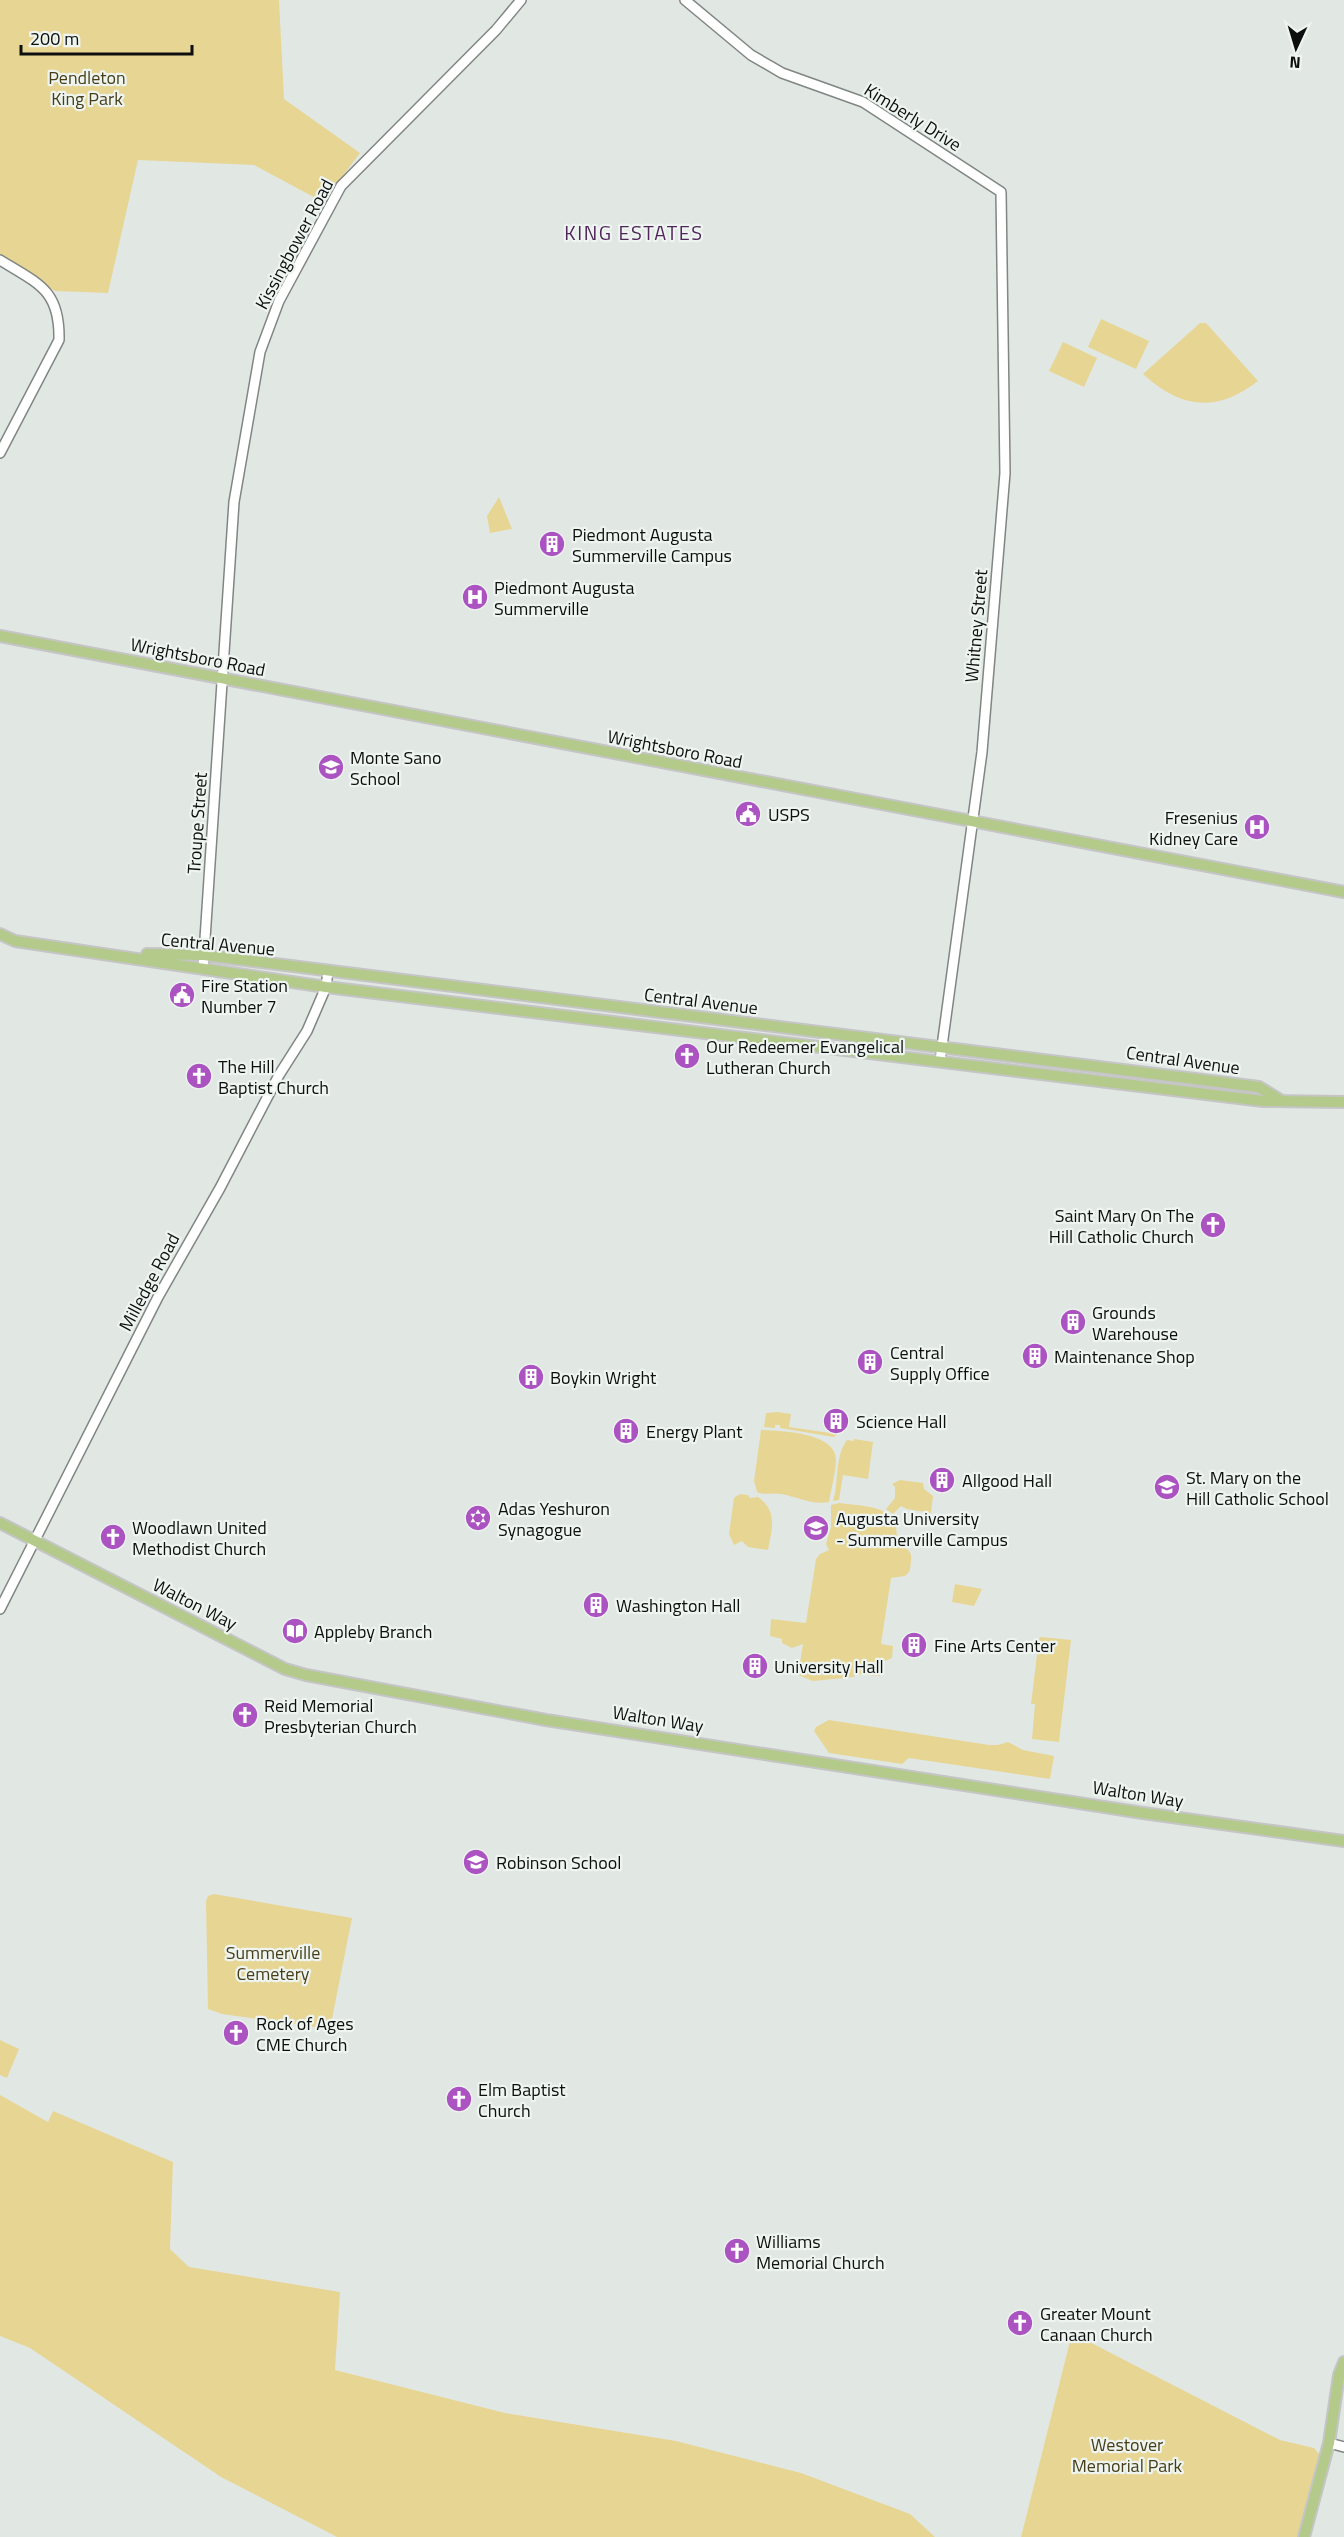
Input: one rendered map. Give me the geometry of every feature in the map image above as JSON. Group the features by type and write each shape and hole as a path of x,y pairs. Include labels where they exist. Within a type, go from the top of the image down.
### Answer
{"main road":[{"name":"Wrightsboro Road","path":"0,636 1344,892"},
{"name":"Central Avenue","path":"0,934 15,941 326,987 668,1028 877,1056 940,1061 1252,1100 1344,1102"},
{"name":"Central Avenue","path":"113,954 204,955 942,1046 1259,1087 1280,1100"},
{"name":"Walton Way","path":"0,1523 285,1669 306,1675 546,1720 1143,1813 1344,1840"},
{"path":"1304,2537 1329,2443 1339,2376 1344,2362"}],"street":[{"name":"Kissingbower Road","path":"222,678 235,492 260,352 279,301 341,186 496,30 521,0"},
{"name":"Kimberly Drive","path":"685,0 751,55 782,73 863,102 1001,192"},
{"name":"Whitney Street","path":"940,1061 982,752 1005,473 1001,192"},
{"path":"0,260 44,288 58,309 60,332 59,340 0,453"},
{"name":"Troupe Street","path":"203,969 222,678"},
{"name":"Milledge Road","path":"0,1610 158,1297 220,1188 279,1075 307,1031 326,987 328,972"},
{"path":"1329,2443 1344,2447"}],"green space":[{"name":"Pendleton King Park","path":"0,0 279,0 284,99 360,153 323,202 254,165 138,160 108,293 55,291 0,254"},
{"path":"1101,319 1149,341 1136,369 1088,347"},
{"path":"1200,323 1206,323 1258,381 1228,398 1199,403 1171,394 1143,374"},
{"path":"1063,342 1097,358 1084,387 1049,371"},
{"path":"499,497 512,529 490,533 487,516"},
{"path":"766,1413 791,1414 789,1427 837,1434 834,1437 780,1428 780,1425 775,1425 775,1428 764,1427"},
{"path":"761,1430 805,1435 827,1443 836,1459 829,1502 757,1492 754,1481"},
{"path":"854,1439 873,1442 868,1479 843,1475 839,1500 833,1501 840,1454 847,1440 854,1441"},
{"path":"900,1480 923,1483 924,1489 933,1496 931,1513 901,1506 893,1514 886,1509 895,1498 895,1487 892,1484"},
{"path":"740,1494 748,1495 750,1498 758,1497 769,1508 772,1521 768,1550 748,1547 742,1541 734,1545 729,1534 734,1498"},
{"path":"839,1503 871,1507 888,1514 894,1521 896,1543 911,1554 910,1568 905,1576 891,1578 881,1644 893,1646 892,1658 883,1662 878,1660 877,1668 881,1671 880,1676 855,1674 854,1677 813,1681 798,1675 803,1644 792,1648 782,1643 782,1639 770,1636 771,1619 806,1623 816,1559 820,1554 829,1550 826,1544 831,1527 831,1505"},
{"path":"955,1584 982,1589 974,1606 952,1602"},
{"path":"1039,1638 1071,1640 1059,1742 1032,1739 1035,1704 1031,1704"},
{"path":"829,1720 989,1745 1008,1742 1023,1750 1054,1756 1050,1779 909,1758 902,1764 829,1753 814,1731 816,1727"},
{"name":"Summerville Cemetery","path":"214,1894 352,1918 330,2029 222,2014 208,2009 206,1901 208,1896"},
{"path":"0,2040 19,2049 7,2078 0,2075"},
{"path":"0,2095 48,2122 53,2111 173,2162 170,2249 189,2267 340,2292 335,2370 505,2413 676,2441 801,2473 910,2514 935,2537 337,2537 221,2477 30,2348 0,2336"},
{"name":"Westover Memorial Park","path":"1072,2333 1280,2440 1314,2448 1320,2455 1297,2537 1021,2537"}],"place":[{"name":"Piedmont Augusta Summerville Campus","path":"552,544"},
{"name":"Piedmont Augusta Summerville","path":"475,597"},
{"name":"Monte Sano School","path":"331,767"},
{"name":"USPS","path":"748,814"},
{"name":"Fresenius Kidney Care","path":"1257,827"},
{"name":"Fire Station Number 7","path":"182,995"},
{"name":"Our Redeemer Evangelical Lutheran Church","path":"687,1056"},
{"name":"The Hill Baptist Church","path":"199,1076"},
{"name":"Saint Mary On The Hill Catholic Church","path":"1213,1225"},
{"name":"Grounds Warehouse","path":"1073,1322"},
{"name":"Maintenance Shop","path":"1035,1356"},
{"name":"Central Supply Office","path":"870,1362"},
{"name":"Boykin Wright","path":"531,1377"},
{"name":"Science Hall","path":"836,1421"},
{"name":"Energy Plant","path":"626,1431"},
{"name":"Allgood Hall","path":"942,1480"},
{"name":"St. Mary on the Hill Catholic School","path":"1167,1487"},
{"name":"Adas Yeshuron Synagogue","path":"478,1518"},
{"name":"Augusta University - Summerville Campus","path":"816,1528"},
{"name":"Woodlawn United Methodist Church","path":"113,1537"},
{"name":"Washington Hall","path":"596,1605"},
{"name":"Appleby Branch","path":"295,1631"},
{"name":"Fine Arts Center","path":"914,1645"},
{"name":"University Hall","path":"755,1666"},
{"name":"Reid Memorial Presbyterian Church","path":"245,1715"},
{"name":"Robinson School","path":"476,1862"},
{"name":"Rock of Ages CME Church","path":"236,2033"},
{"name":"Elm Baptist Church","path":"459,2099"},
{"name":"Williams Memorial Church","path":"737,2251"},
{"name":"Greater Mount Canaan Church","path":"1020,2323"}],"district":[{"name":"KING ESTATES","path":"634,232"}]}
